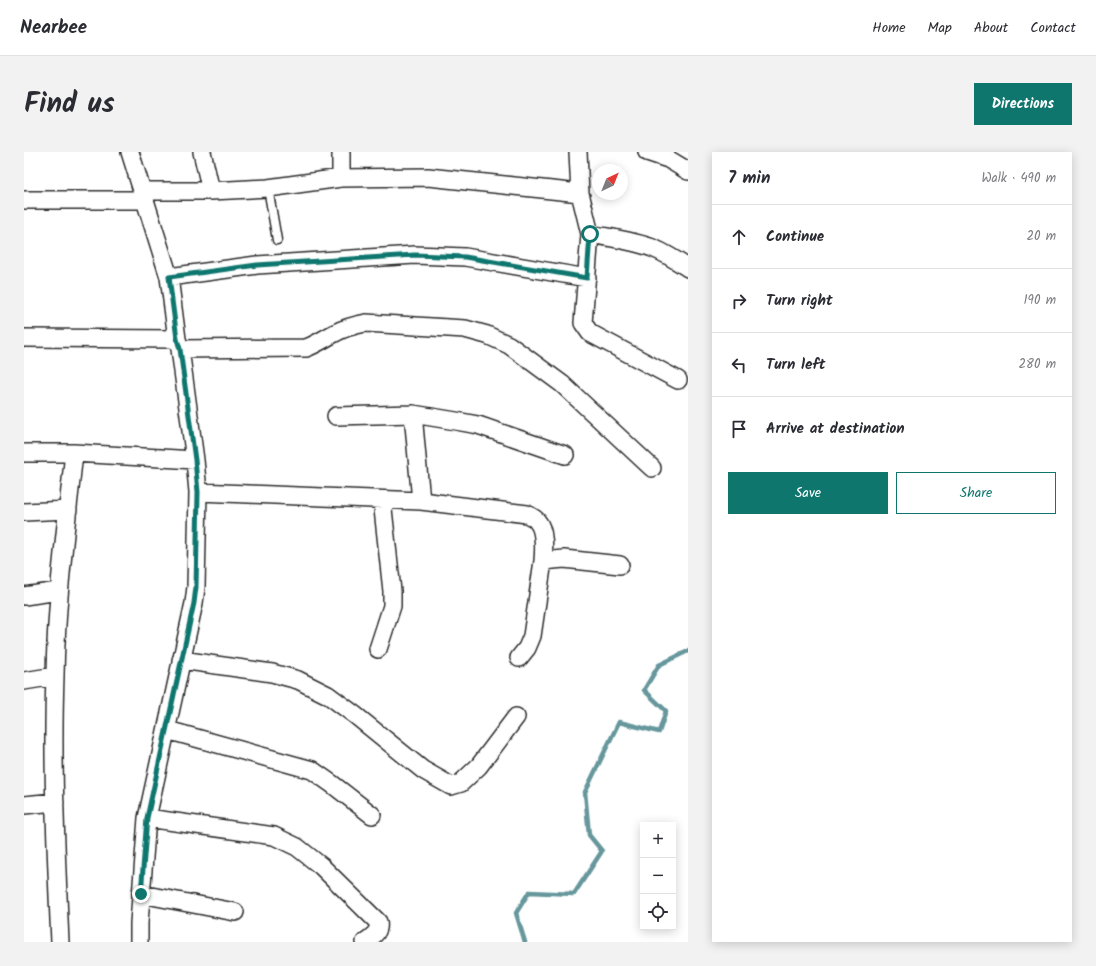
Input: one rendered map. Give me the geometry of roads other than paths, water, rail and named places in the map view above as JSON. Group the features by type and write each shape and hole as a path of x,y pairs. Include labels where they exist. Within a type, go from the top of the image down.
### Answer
{"street":[{"path":"130,152 169,277 195,460 198,492 194,603 147,818 139,923 139,942"},
{"path":"202,152 211,191"},
{"path":"341,152 341,178"},
{"path":"578,152 580,193 590,234 583,323 590,333 678,380"},
{"path":"647,152 668,158 688,170"},
{"path":"24,200 268,188 341,178 428,177 580,193"},
{"path":"590,234 654,249 688,268"},
{"path":"169,277 257,265 415,255 465,257 587,278"},
{"path":"24,338 306,348 313,346 337,332 366,323 478,332 509,345 562,384 652,468"},
{"path":"336,416 413,414 478,425 565,455"},
{"path":"413,414 422,501"},
{"path":"24,452 74,453 195,460"},
{"path":"60,942 55,802 55,676 59,590 74,453"},
{"path":"198,492 422,501 526,514 537,520 541,528 544,544 543,561 532,636 527,648 519,658"},
{"path":"378,649 392,606 392,591 382,500"},
{"path":"24,512 68,510"},
{"path":"543,561 564,559 620,565"},
{"path":"24,596 59,590"},
{"path":"181,660 272,673 298,680 328,695 355,715 422,770 451,786 461,783 479,766 516,717"},
{"path":"24,681 55,676"},
{"path":"167,730 312,770 372,815"},
{"path":"24,805 55,802"},
{"path":"147,818 274,836 297,847 321,866 378,922 378,932 365,942"},
{"path":"141,894 235,912"}],"lane":[{"path":"268,188 277,240"}],"waterway":[{"path":"525,942 516,913 529,892 574,894 602,851 589,835 585,792 619,722 659,732 666,711 644,690 659,665 688,651"}]}
